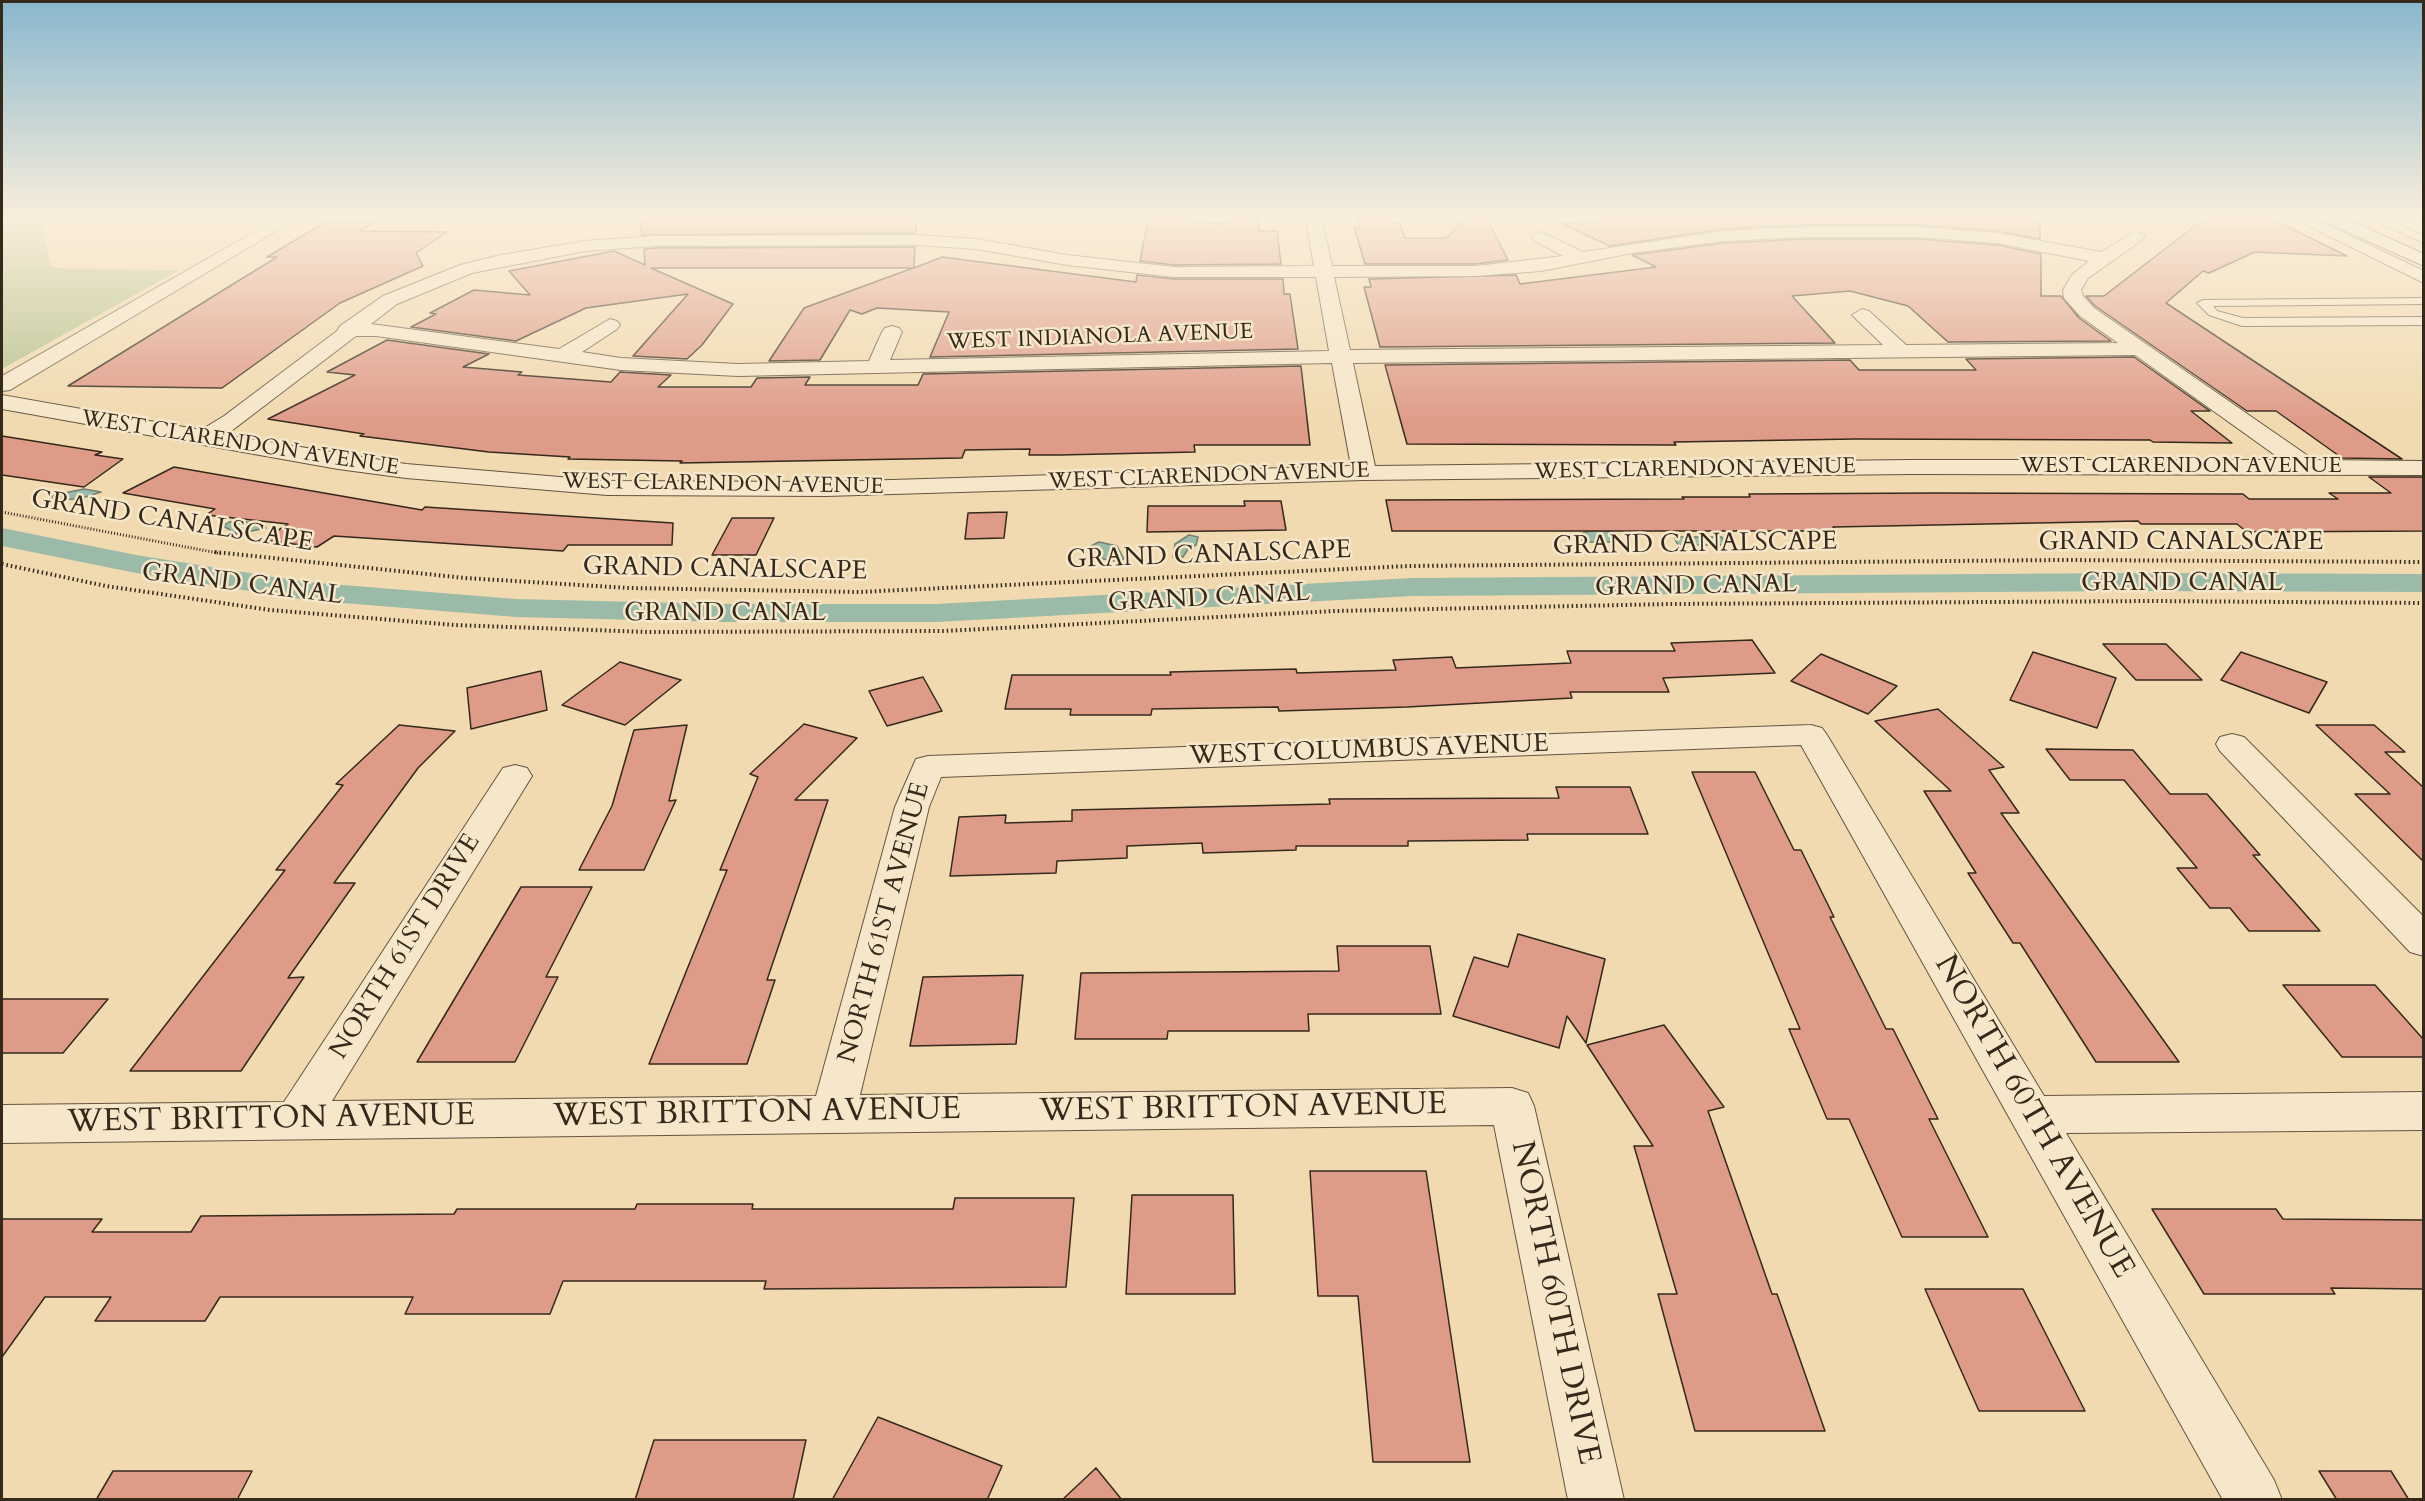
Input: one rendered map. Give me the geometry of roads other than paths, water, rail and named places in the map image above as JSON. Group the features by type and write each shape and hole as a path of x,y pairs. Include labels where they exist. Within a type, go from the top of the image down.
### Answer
{"street":[{"path":"2,385 174,285"},
{"path":"203,439 232,421 347,330 390,300 425,285"},
{"path":"1326,285 1364,473"},
{"path":"2074,285 2072,290 2074,298 2086,312 2306,466"},
{"path":"1862,315 1901,351"},
{"path":"563,356 610,325"},
{"name":"WEST INDIANOLA AVENUE","path":"347,330 376,330 563,356 680,368 876,369 1340,356 2139,349"},
{"path":"876,369 892,332"},
{"name":"WEST CLARENDON AVENUE","path":"2,402 203,439 406,471 607,488 826,489 1364,473 2306,466 2424,468"},
{"name":"WEST COLUMBUS AVENUE","path":"928,767 1811,735"},
{"name":"NORTH 60TH AVENUE","path":"1811,735 2254,1500"},
{"path":"2232,744 2424,942"},
{"name":"NORTH 61ST AVENUE","path":"833,1114 912,807 928,767"},
{"name":"NORTH 61ST DRIVE","path":"297,1119 515,776"},
{"name":"WEST BRITTON AVENUE","path":"2,1124 1512,1106"},
{"name":"NORTH 60TH DRIVE","path":"1512,1106 1596,1500"},
{"path":"2032,1115 2424,1111"}],"lane":[{"path":"2424,301 2203,303 2213,313 2242,322 2424,321"}],"waterway":[{"path":"2,537 136,564 306,591 516,608 723,613 937,613 1413,587 2134,582 2424,583"}]}
